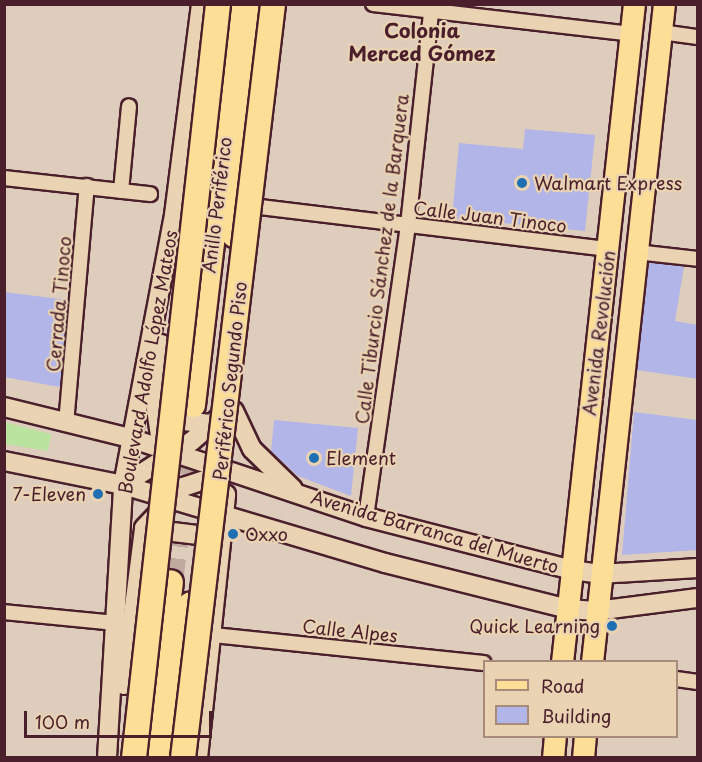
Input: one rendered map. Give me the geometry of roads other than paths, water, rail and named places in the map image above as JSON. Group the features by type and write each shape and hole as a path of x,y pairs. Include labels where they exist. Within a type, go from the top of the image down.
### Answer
{"highway":[{"path":"134,758 218,4"},
{"name":"Anillo Periférico","path":"217,410 240,4"},
{"name":"Anillo Periférico","path":"217,410 259,4"},
{"name":"Periférico Segundo Piso","path":"183,758 273,4"},
{"path":"149,758 182,583 168,758"}],"main road":[{"name":"Boulevard Adolfo López Mateos","path":"108,758 123,485 130,438 164,279 201,4"},
{"path":"198,758 213,635 228,473 217,410 260,207 282,4"},
{"name":"Avenida Revolución","path":"562,660 634,4"},
{"name":"Avenida Revolución","path":"592,660 664,4"},
{"path":"164,279 166,315 155,417 177,494"},
{"name":"Avenida Barranca del Muerto","path":"4,407 130,438 166,453 366,517 572,570 600,574 698,568"},
{"path":"155,417 217,410"},
{"path":"123,485 166,453 217,410"},
{"path":"217,410 261,459 302,495"},
{"path":"4,461 177,494 224,517"},
{"path":"108,758 119,722 144,528 177,494 228,473"},
{"name":"Avenida Barranca del Muerto","path":"224,517 568,609 596,611 698,598"},
{"path":"144,528 205,536 219,563"},
{"path":"553,758 555,738"},
{"path":"583,758 585,738"}],"street":[{"path":"373,4 431,7 631,34"},
{"name":"Calle Tiburcio Sánchez de la Barquera","path":"366,517 408,225 431,7"},
{"path":"661,32 698,37"},
{"path":"122,190 129,106"},
{"path":"4,178 150,194"},
{"name":"Cerrada Tinoco","path":"66,424 87,186"},
{"name":"Calle Juan Tinoco","path":"260,207 608,249"},
{"path":"636,252 698,259"},
{"path":"4,612 116,623"},
{"name":"Calle Alpes","path":"213,635 483,663"},
{"path":"678,679 698,682"}],"tunnel":[{"path":"171,582 190,434"}],"place":[{"name":"Walmart Express","path":"522,183"},
{"name":"Element","path":"314,458"},
{"name":"7-Eleven","path":"98,494"},
{"name":"Oxxo","path":"233,534"},
{"name":"Quick Learning","path":"612,626"}],"district":[{"name":"Colonia Merced Gómez","path":"422,42"}]}
